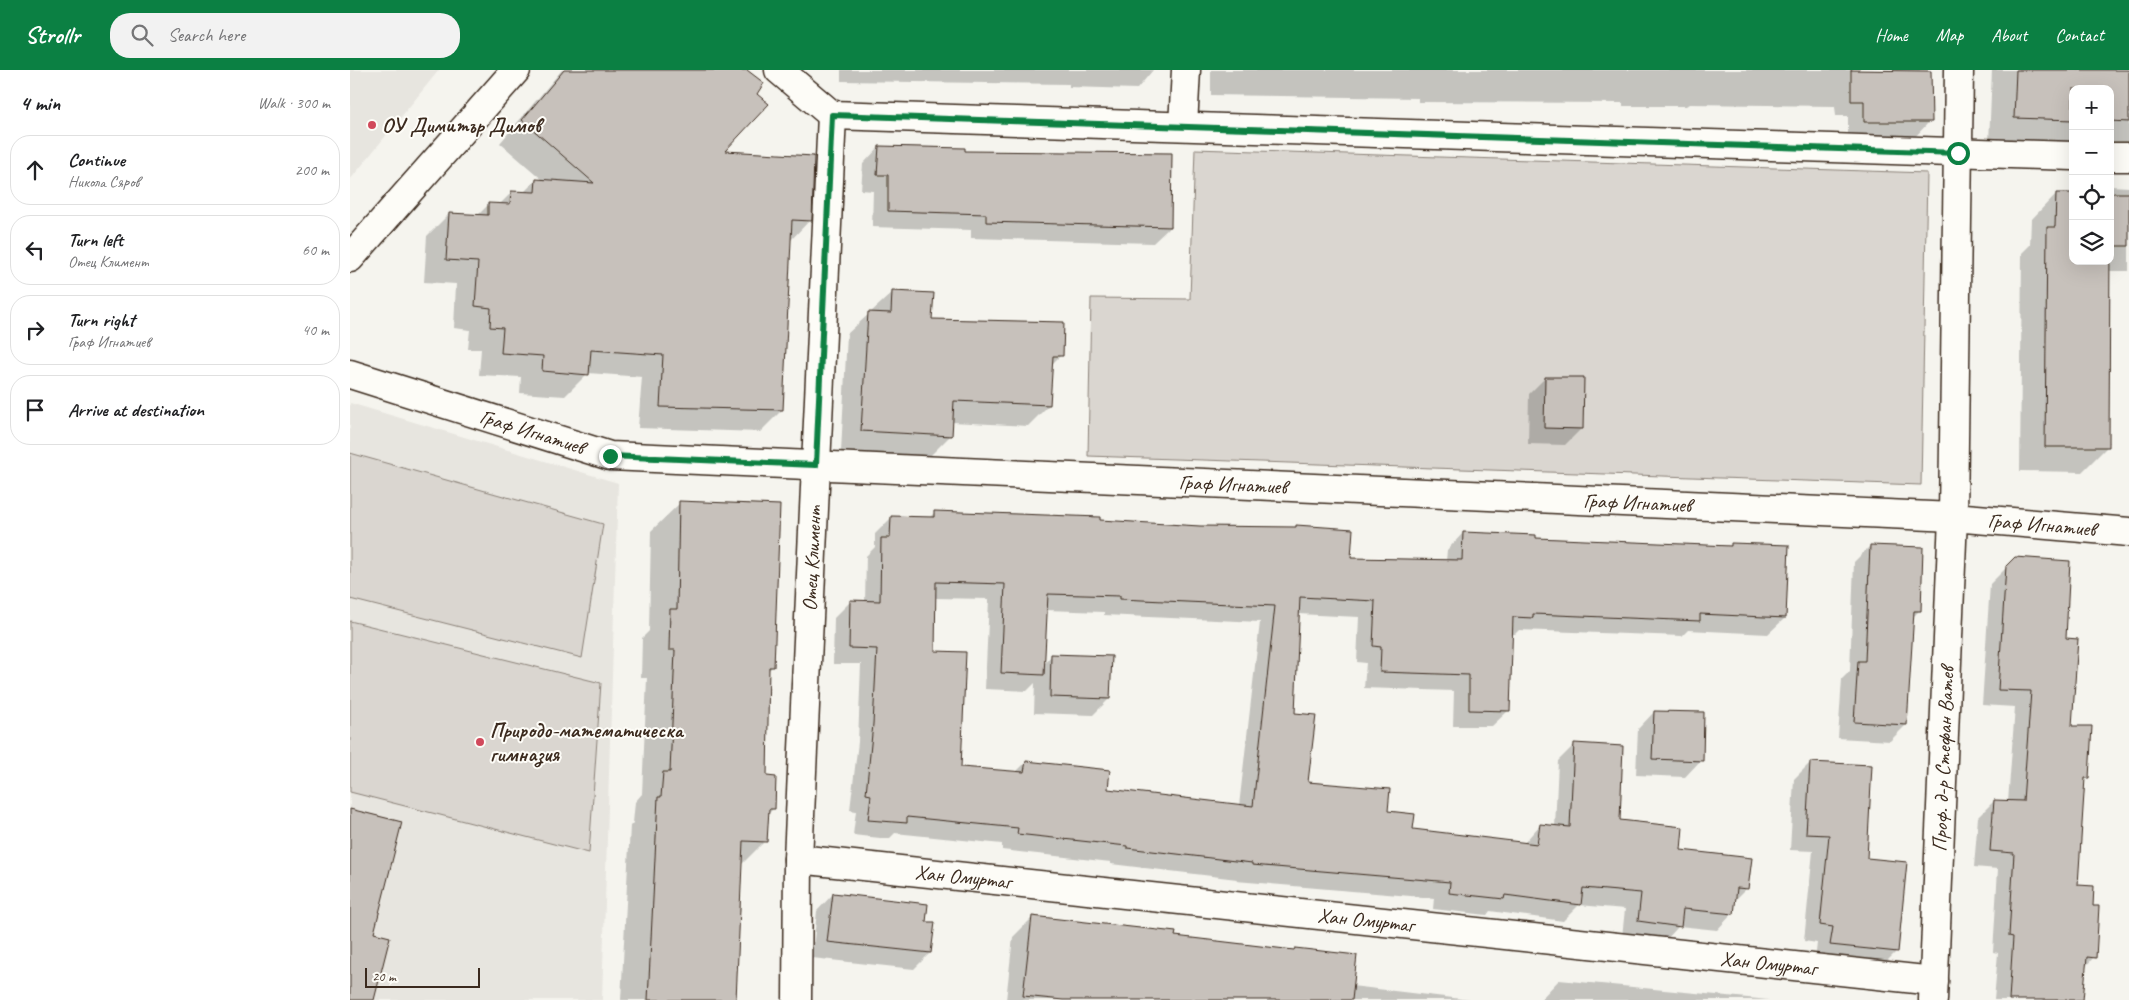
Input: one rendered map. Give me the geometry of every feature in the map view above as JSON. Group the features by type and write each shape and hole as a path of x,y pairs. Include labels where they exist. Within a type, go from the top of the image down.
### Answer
{"street":[{"path":"350,258 516,70"},
{"path":"779,70 832,115 2069,156"},
{"path":"1184,126 1186,70"},
{"path":"1958,153 1960,70"},
{"name":"Отец Климент","path":"796,1000 798,859 832,115"},
{"name":"Проф. д-р Стефан Ватев","path":"1934,990 1953,517 1958,153"},
{"path":"2114,157 2129,157"},
{"name":"Граф Игнатиев","path":"350,374 610,456 1953,517 2129,532"},
{"name":"Хан Омуртаг","path":"798,859 1934,990"}],"shaded area":[{"name":"ОУ Димитър Димов","path":"350,70 439,70 350,180"},
{"path":"1195,149 1927,173 1921,485 1088,456 1091,298 1190,299"},
{"name":"Природо-математическа гимназия","path":"350,403 618,483 602,1000 350,1000"},
{"path":"350,453 603,524 582,658 350,599"},
{"path":"350,621 601,683 589,853 350,792"}],"building":[{"path":"564,70 747,70 764,83 757,94 769,104 725,151 814,156 812,221 792,220 783,410 660,407 663,355 591,350 589,375 542,371 543,356 501,353 503,328 490,327 491,308 475,306 478,262 446,260 449,213 488,215 488,203 510,204 511,191 535,192 536,179 594,183 522,120"},
{"path":"1851,70 1931,71 1932,122 1864,122 1864,101 1851,101"},
{"path":"2016,70 2129,70 2129,122 2114,121 2114,85 2069,85 2069,120 2014,118"},
{"path":"879,146 965,148 965,151 1172,153 1171,227 986,222 986,214 888,211 888,175 877,175"},
{"path":"2056,193 2069,193 2069,265 2110,265 2109,447 2045,447 2047,227 2055,227"},
{"path":"2114,193 2129,193 2129,246 2114,246"},
{"path":"892,291 934,293 932,319 1064,322 1063,356 1053,356 1050,405 954,401 952,436 861,431 868,312 891,313"},
{"path":"1545,377 1584,377 1583,429 1544,428"},
{"path":"679,501 780,505 774,667 769,667 767,776 776,777 775,809 769,809 767,842 743,841 736,1000 648,1000 658,797 661,797 663,772 670,772 675,650 669,650 670,609 677,609"},
{"path":"934,511 1100,517 1100,520 1200,526 1296,527 1296,525 1353,529 1351,558 1462,560 1463,532 1536,535 1536,538 1731,546 1731,543 1789,545 1786,618 1700,614 1700,621 1533,614 1533,618 1513,617 1510,711 1469,710 1469,675 1380,672 1381,647 1373,646 1375,601 1300,597 1295,713 1316,715 1308,782 1390,789 1388,811 1415,814 1413,829 1537,844 1540,824 1570,827 1574,743 1623,746 1620,820 1683,827 1681,850 1752,858 1748,889 1737,888 1734,914 1683,909 1681,927 1638,921 1641,893 1583,888 1581,905 1505,895 1504,899 1449,893 1450,882 1252,865 1252,863 1127,848 1127,846 1017,834 1018,828 907,817 907,823 868,820 871,795 866,794 873,724 877,649 849,648 850,600 880,601 881,538 890,538 891,516 934,517","holes":["936,582 1005,584 1001,673 1044,675 1048,594 1120,596 1120,599 1275,606 1253,806 1108,789 1110,770 1026,761 1024,772 961,767 966,652 935,651"]},
{"path":"1870,545 1923,547 1921,611 1914,611 1907,725 1854,722 1858,661 1865,661"},
{"path":"2015,557 2070,561 2066,638 2078,639 2072,726 2092,726 2089,778 2085,778 2078,885 2094,886 2093,906 2099,906 2096,958 2087,957 2083,1000 2009,1000 2013,937 2009,936 2014,853 1990,851 1994,800 2023,801 2031,691 1998,690 2006,566"},
{"path":"1051,654 1112,656 1110,699 1050,697"},
{"path":"1654,711 1704,712 1703,761 1652,759"},
{"path":"1810,762 1872,765 1867,858 1907,862 1898,952 1830,945 1833,927 1820,925 1829,835 1806,834"},
{"path":"350,809 402,822 374,933 390,937 374,1000 350,1000"},
{"path":"833,893 928,904 926,922 935,922 931,953 827,942"},
{"path":"1032,916 1176,932 1175,936 1294,950 1295,948 1357,955 1352,1000 1063,1000 1023,996"}],"place":[{"name":"ОУ Димитър Димов","path":"372,125"},
{"name":"Природо-математическа гимназия","path":"480,742"}],"route":[{"path":"610,456 816,465 832,115 1958,153"}]}
